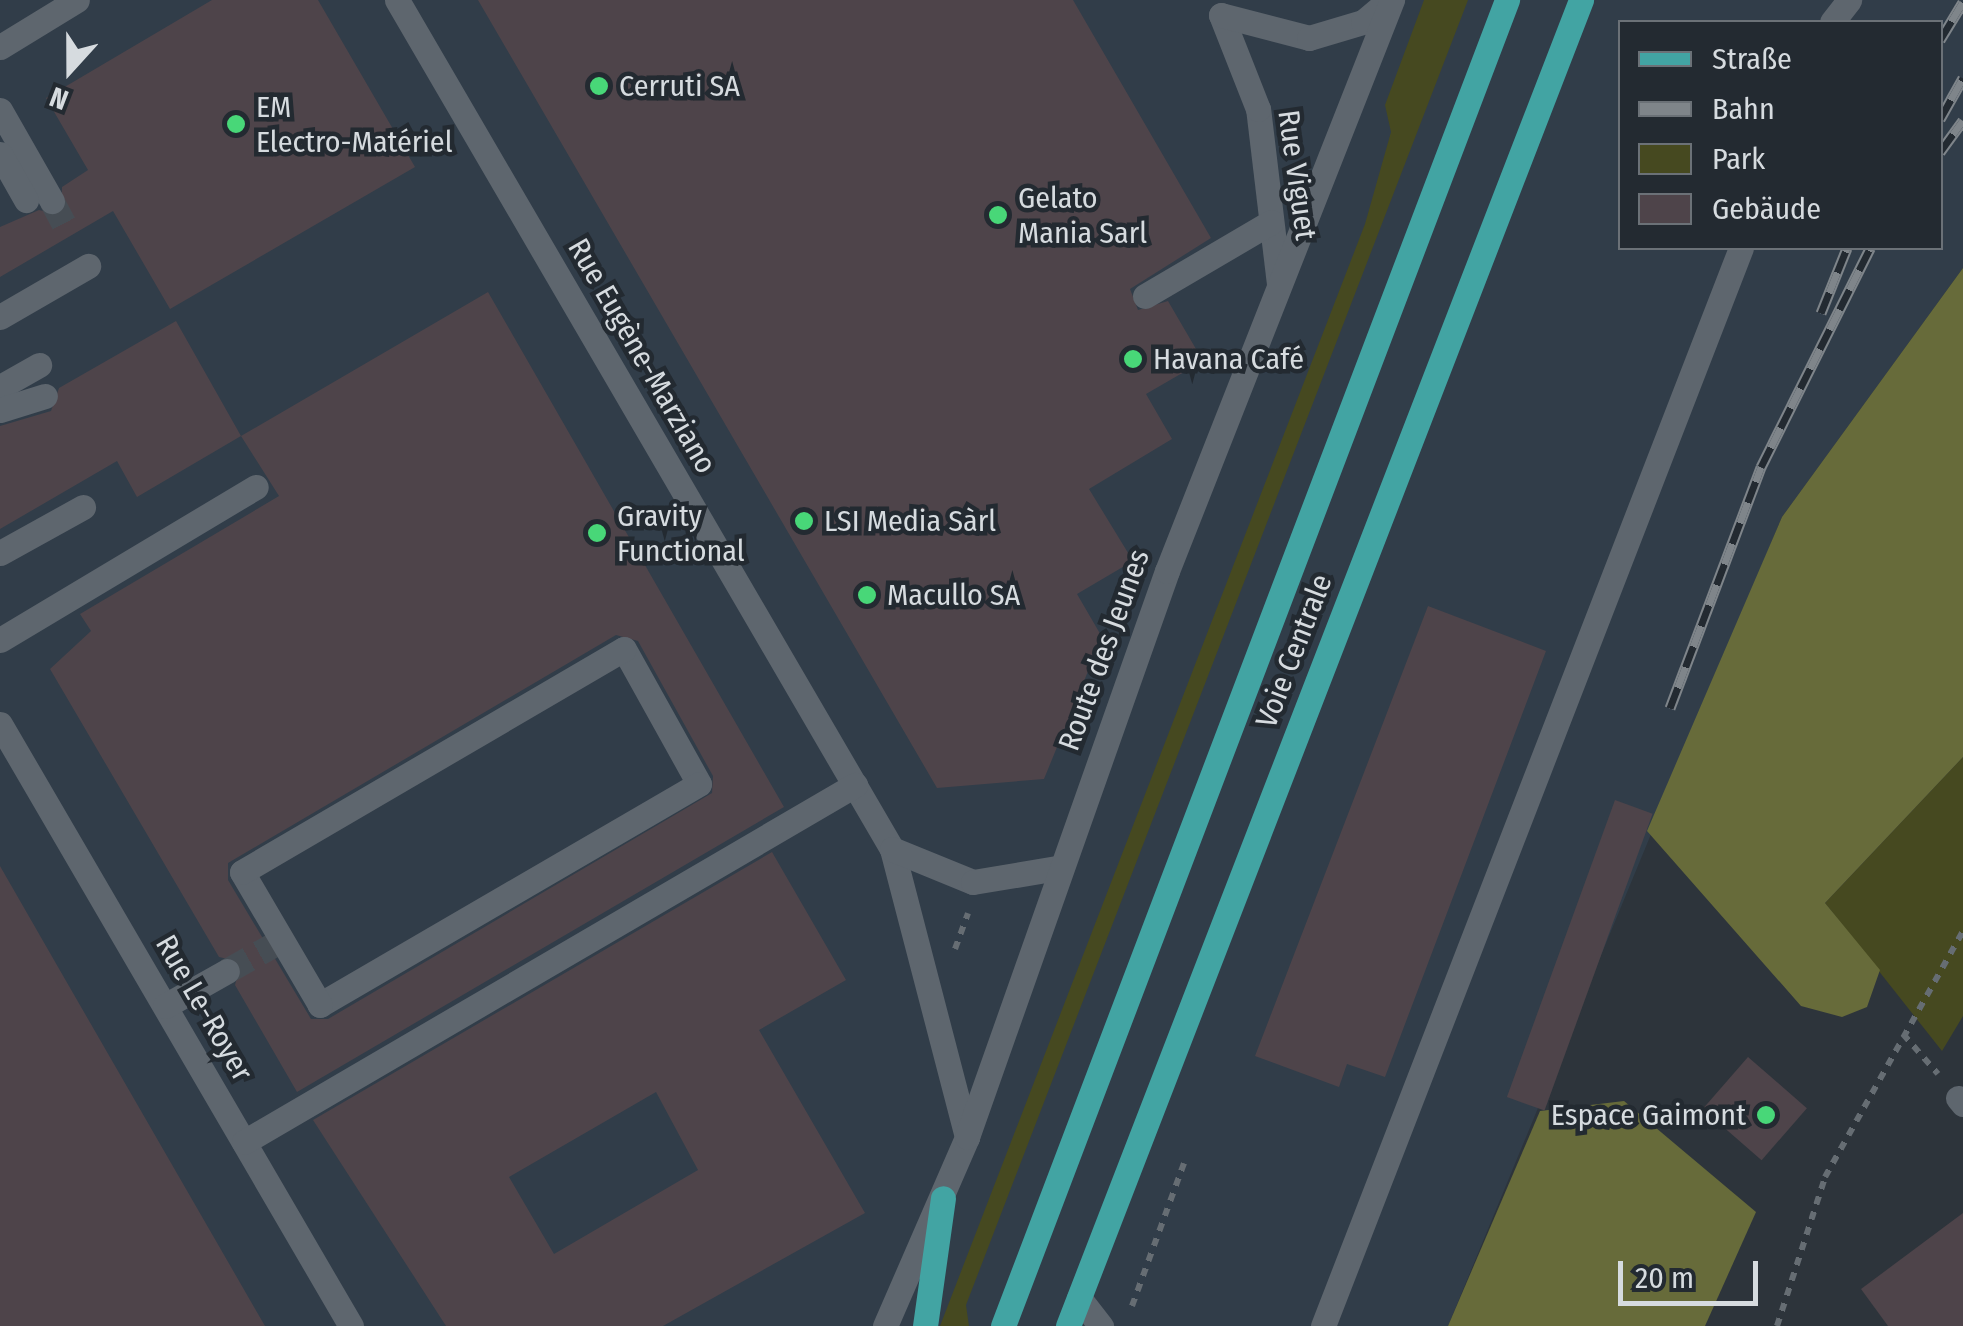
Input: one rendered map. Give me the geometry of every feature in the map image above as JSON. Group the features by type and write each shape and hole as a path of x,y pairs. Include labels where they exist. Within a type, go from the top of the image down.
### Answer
{"main road":[{"name":"Voie Centrale","path":"1003,1326 1507,0"},
{"name":"Voie Centrale","path":"1068,1326 1581,0"},
{"path":"925,1326 943,1198"}],"street":[{"path":"0,46 78,0"},
{"name":"Rue Eugène-Marziano","path":"397,0 892,849 967,1137"},
{"name":"Rue Viguet","path":"1216,8 1309,38 1363,22 1391,0"},
{"name":"Route des Jeunes","path":"885,1326 967,1137 1058,868 1391,0"},
{"path":"1832,20 1849,0"},
{"name":"Rue Viguet","path":"1216,8 1258,110 1279,290"},
{"path":"0,110 39,200 0,154"},
{"path":"1145,296 1271,222"},
{"path":"1323,1326 1739,250"},
{"path":"0,316 88,266"},
{"path":"0,387 38,365"},
{"path":"0,410 45,396"},
{"path":"0,640 256,487"},
{"path":"0,554 83,506"},
{"path":"624,649 699,784 320,1005 242,872 624,649"},
{"name":"Rue Le-Royer","path":"0,724 351,1326"},
{"path":"244,1142 855,784"},
{"path":"892,849 973,882 1058,868"},
{"path":"165,1006 227,971"},
{"path":"1080,1298 1101,1326"}],"path":[{"path":"949,964 972,903"},
{"path":"1777,1326 1805,1224 1903,1034 1963,930"},
{"path":"1903,1034 1960,1101"},
{"path":"1125,1326 1184,1163"}],"shaded area":[{"path":"0,0 1963,0 1963,268 1782,517 1448,1326 0,1326"}],"green space":[{"path":"1424,0 1468,0 966,1305 969,1326 940,1326 1365,224 1391,132 1385,105"},
{"path":"1963,268 1963,757 1825,903 1880,970 1867,1007 1842,1017 1801,1006 1647,831 1782,517"},
{"path":"1963,757 1963,1016 1942,1051 1825,903"},
{"path":"1624,1101 1756,1212 1705,1326 1448,1326 1540,1111"}],"building":[{"path":"212,0 318,0 415,167 170,309 113,211 0,277 0,227 39,210 61,215 62,187 88,170 46,98"},
{"path":"478,0 1073,0 1211,238 1130,289 1138,310 1168,301 1203,361 1146,394 1172,439 1089,489 1133,561 1077,594 1102,637 1044,779 937,788"},
{"path":"488,292 784,807 297,1092 235,985 241,962 219,957 50,669 91,631 80,614 279,496 241,436","holes":["616,635 638,641 713,776 712,793 328,1019 311,1019 228,880 228,863"]},
{"path":"176,321 241,436 137,497 117,461 0,529 0,426 51,411 59,388"},
{"path":"1428,606 1546,651 1385,1077 1347,1064 1339,1087 1255,1056"},
{"path":"1615,800 1653,814 1545,1111 1507,1097"},
{"path":"772,852 846,980 759,1030 865,1213 663,1326 446,1326 313,1120","holes":["656,1092 698,1170 554,1254 509,1177"]},
{"path":"0,866 58,967 265,1326 0,1326"},
{"path":"1748,1057 1807,1108 1762,1160 1703,1109"},
{"path":"1963,1213 1963,1326 1888,1326 1861,1289"}],"tunnel":[{"path":"52,201 64,224"},
{"path":"227,971 282,940"}],"railway":[{"path":"1943,35 1963,2"},
{"path":"1943,114 1963,78"},
{"path":"1943,148 1963,120"},
{"path":"1821,313 1846,250"},
{"path":"1670,708 1761,467 1869,250"}],"place":[{"name":"Cerruti SA","path":"599,86"},
{"name":"EM Electro-Matériel","path":"236,124"},
{"name":"Gelato Mania Sarl","path":"998,215"},
{"name":"Havana Café","path":"1133,359"},
{"name":"LSI Media Sàrl","path":"804,521"},
{"name":"Gravity Functional","path":"597,533"},
{"name":"Macullo SA","path":"867,595"},
{"name":"Espace Gaimont","path":"1766,1115"}]}
